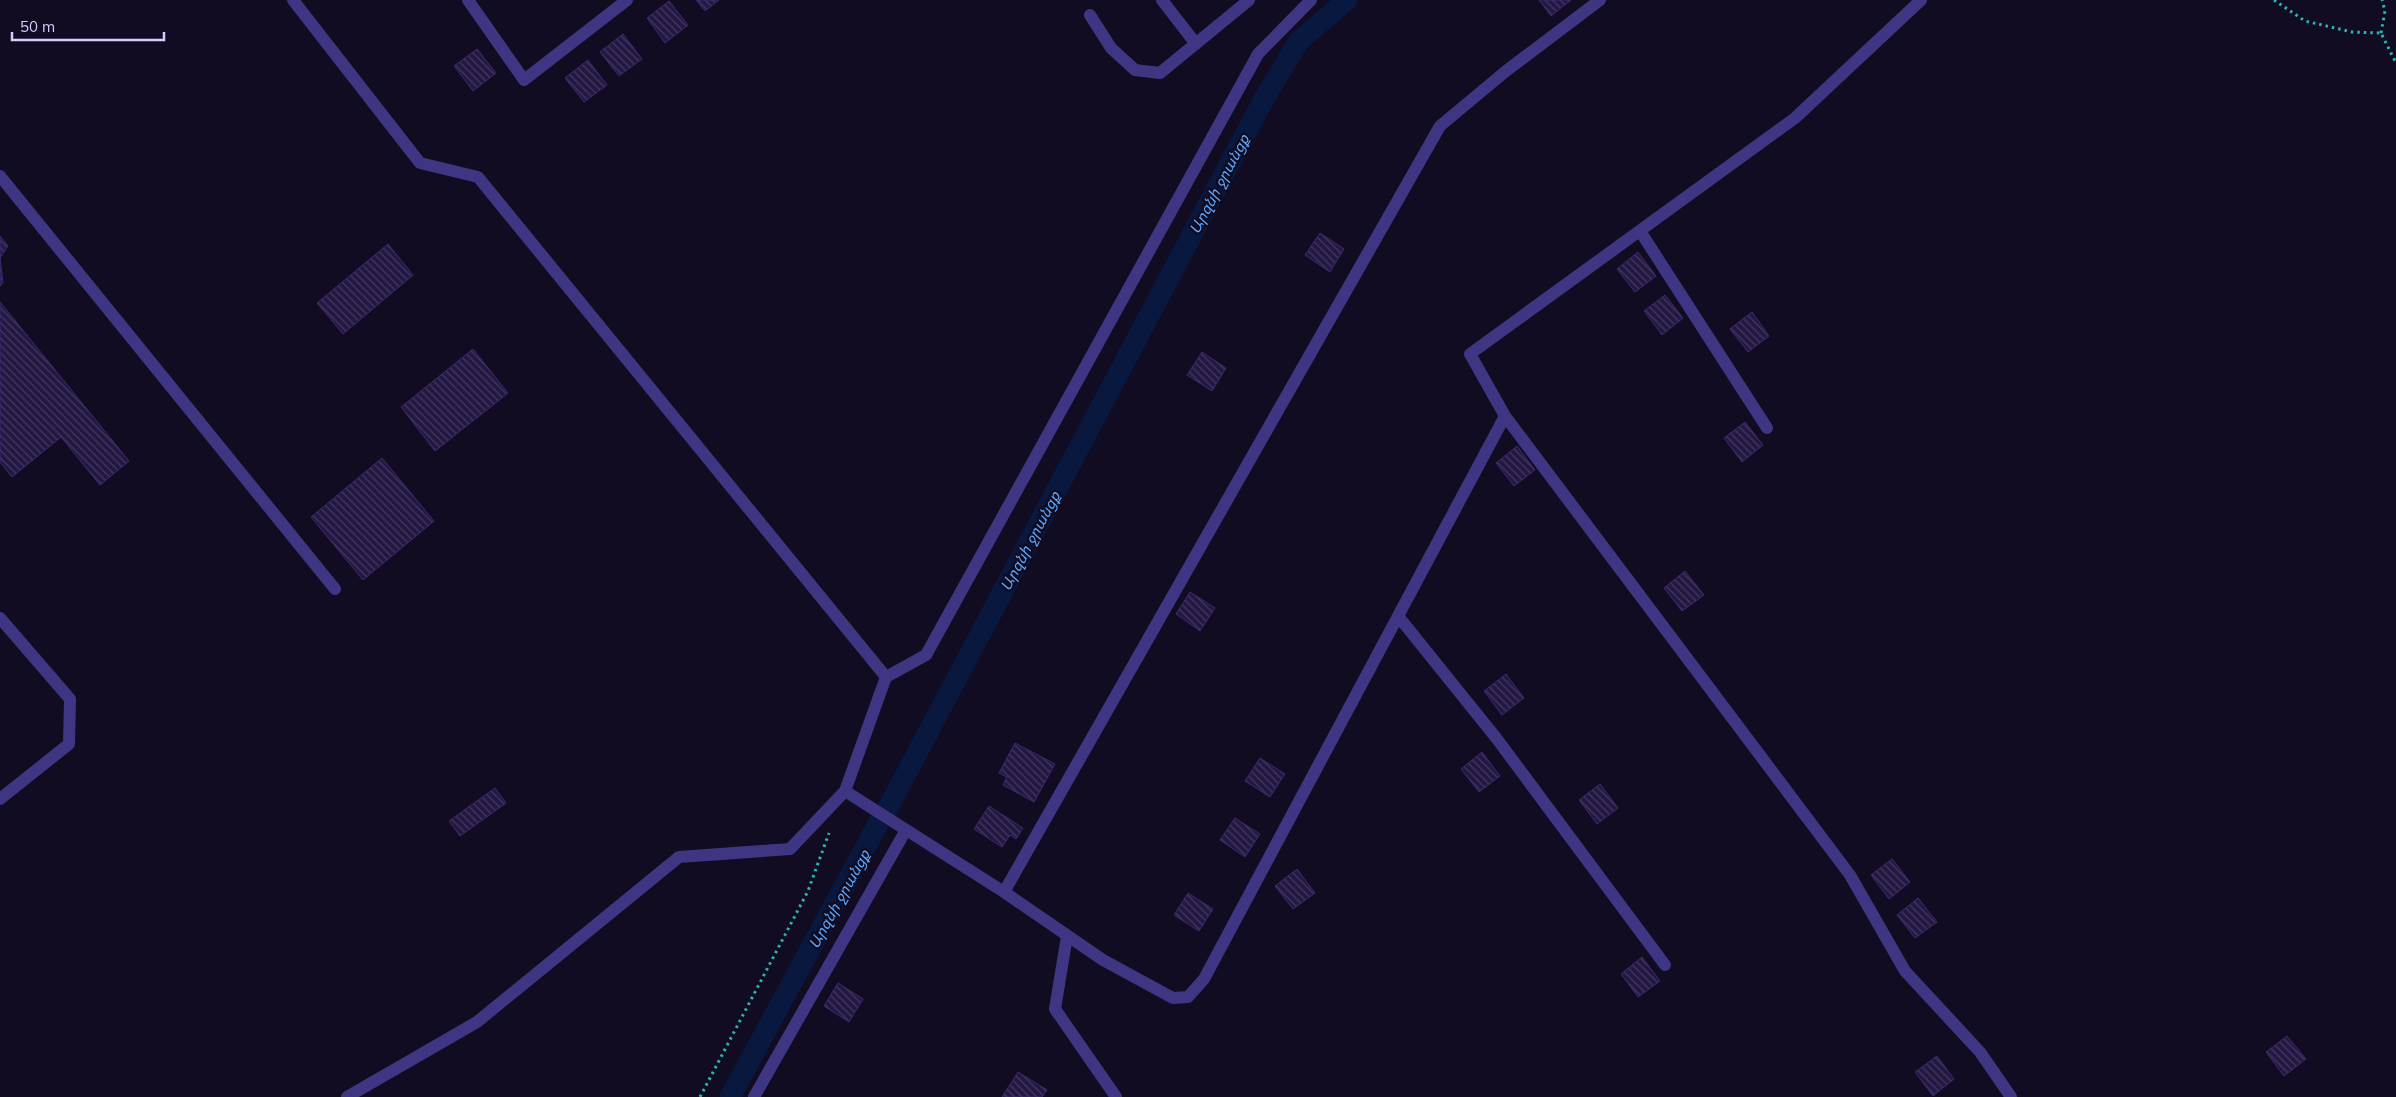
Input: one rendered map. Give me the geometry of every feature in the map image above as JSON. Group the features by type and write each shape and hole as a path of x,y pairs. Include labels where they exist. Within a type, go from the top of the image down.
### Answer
{"street":[{"path":"293,0 420,163 478,177 886,677"},
{"path":"468,0 524,80 627,0"},
{"path":"1162,0 1196,44"},
{"path":"1090,15 1111,48 1135,70 1160,73 1249,0"},
{"path":"347,1097 478,1022 679,857 790,849 845,791 886,677 926,655 1258,54 1311,0"},
{"path":"1004,892 1440,126 1506,70 1600,0"},
{"path":"1921,0 1796,118 1470,354 1505,416 1850,875 1905,971 1980,1052 2011,1097"},
{"path":"0,176 335,589"},
{"path":"1640,231 1767,428"},
{"path":"845,791 1004,892 1103,960 1173,998 1188,997 1204,979 1505,416"},
{"path":"1398,616 1497,739 1665,965"},
{"path":"0,618 70,699 68,744 0,799"},
{"path":"754,1097 906,830"},
{"path":"1067,936 1055,1009 1116,1097"}],"path":[{"path":"2274,0 2305,21 2352,32 2381,32"},
{"path":"2382,0 2385,11 2381,32 2396,63"},
{"path":"700,1097 808,891 831,827"}],"building":[{"path":"696,0 719,0 705,11"},
{"path":"1539,0 1571,0 1551,16"},
{"path":"669,1 688,25 665,43 647,18"},
{"path":"623,34 642,59 619,76 600,52"},
{"path":"477,49 496,73 473,91 454,66"},
{"path":"588,60 607,85 584,102 565,78"},
{"path":"1320,233 1344,249 1330,272 1305,255"},
{"path":"0,236 8,246 0,258"},
{"path":"388,244 413,275 343,334 317,303"},
{"path":"1638,252 1656,276 1635,292 1617,269"},
{"path":"0,258 3,283 0,286"},
{"path":"1665,295 1683,318 1662,335 1644,311"},
{"path":"0,302 129,461 100,485 61,437 12,477 0,462"},
{"path":"1752,312 1769,336 1748,352 1730,329"},
{"path":"473,349 508,393 435,451 401,407"},
{"path":"1202,352 1226,368 1212,391 1187,375"},
{"path":"1745,422 1763,445 1742,462 1724,438"},
{"path":"1517,446 1535,470 1514,486 1496,463"},
{"path":"382,458 434,521 363,580 311,517"},
{"path":"1685,571 1704,595 1682,611 1664,588"},
{"path":"1190,592 1215,608 1200,631 1176,614"},
{"path":"1506,674 1524,698 1502,715 1484,691"},
{"path":"1015,743 1055,764 1034,802 1003,785 1007,777 999,773"},
{"path":"1482,752 1500,776 1479,792 1461,769"},
{"path":"1260,758 1285,774 1270,797 1245,781"},
{"path":"1600,784 1618,808 1597,824 1579,800"},
{"path":"495,788 506,803 460,836 449,821"},
{"path":"989,806 1023,828 1016,839 1010,835 1002,847 974,829"},
{"path":"1235,818 1260,834 1245,857 1220,840"},
{"path":"1892,859 1910,882 1889,899 1871,875"},
{"path":"1297,869 1315,893 1293,909 1275,886"},
{"path":"1188,893 1213,909 1199,931 1174,915"},
{"path":"1918,898 1937,922 1915,938 1897,915"},
{"path":"1642,957 1660,981 1638,997 1621,974"},
{"path":"838,983 863,999 849,1022 824,1006"},
{"path":"2287,1036 2306,1059 2284,1076 2266,1052"},
{"path":"1937,1056 1954,1079 1933,1096 1915,1072"},
{"path":"1018,1072 1047,1090 1042,1097 1002,1097"}],"waterway":[{"name":"Արզնի ջրանցք","path":"730,1097 888,808 1264,99 1299,41 1347,0"}]}
